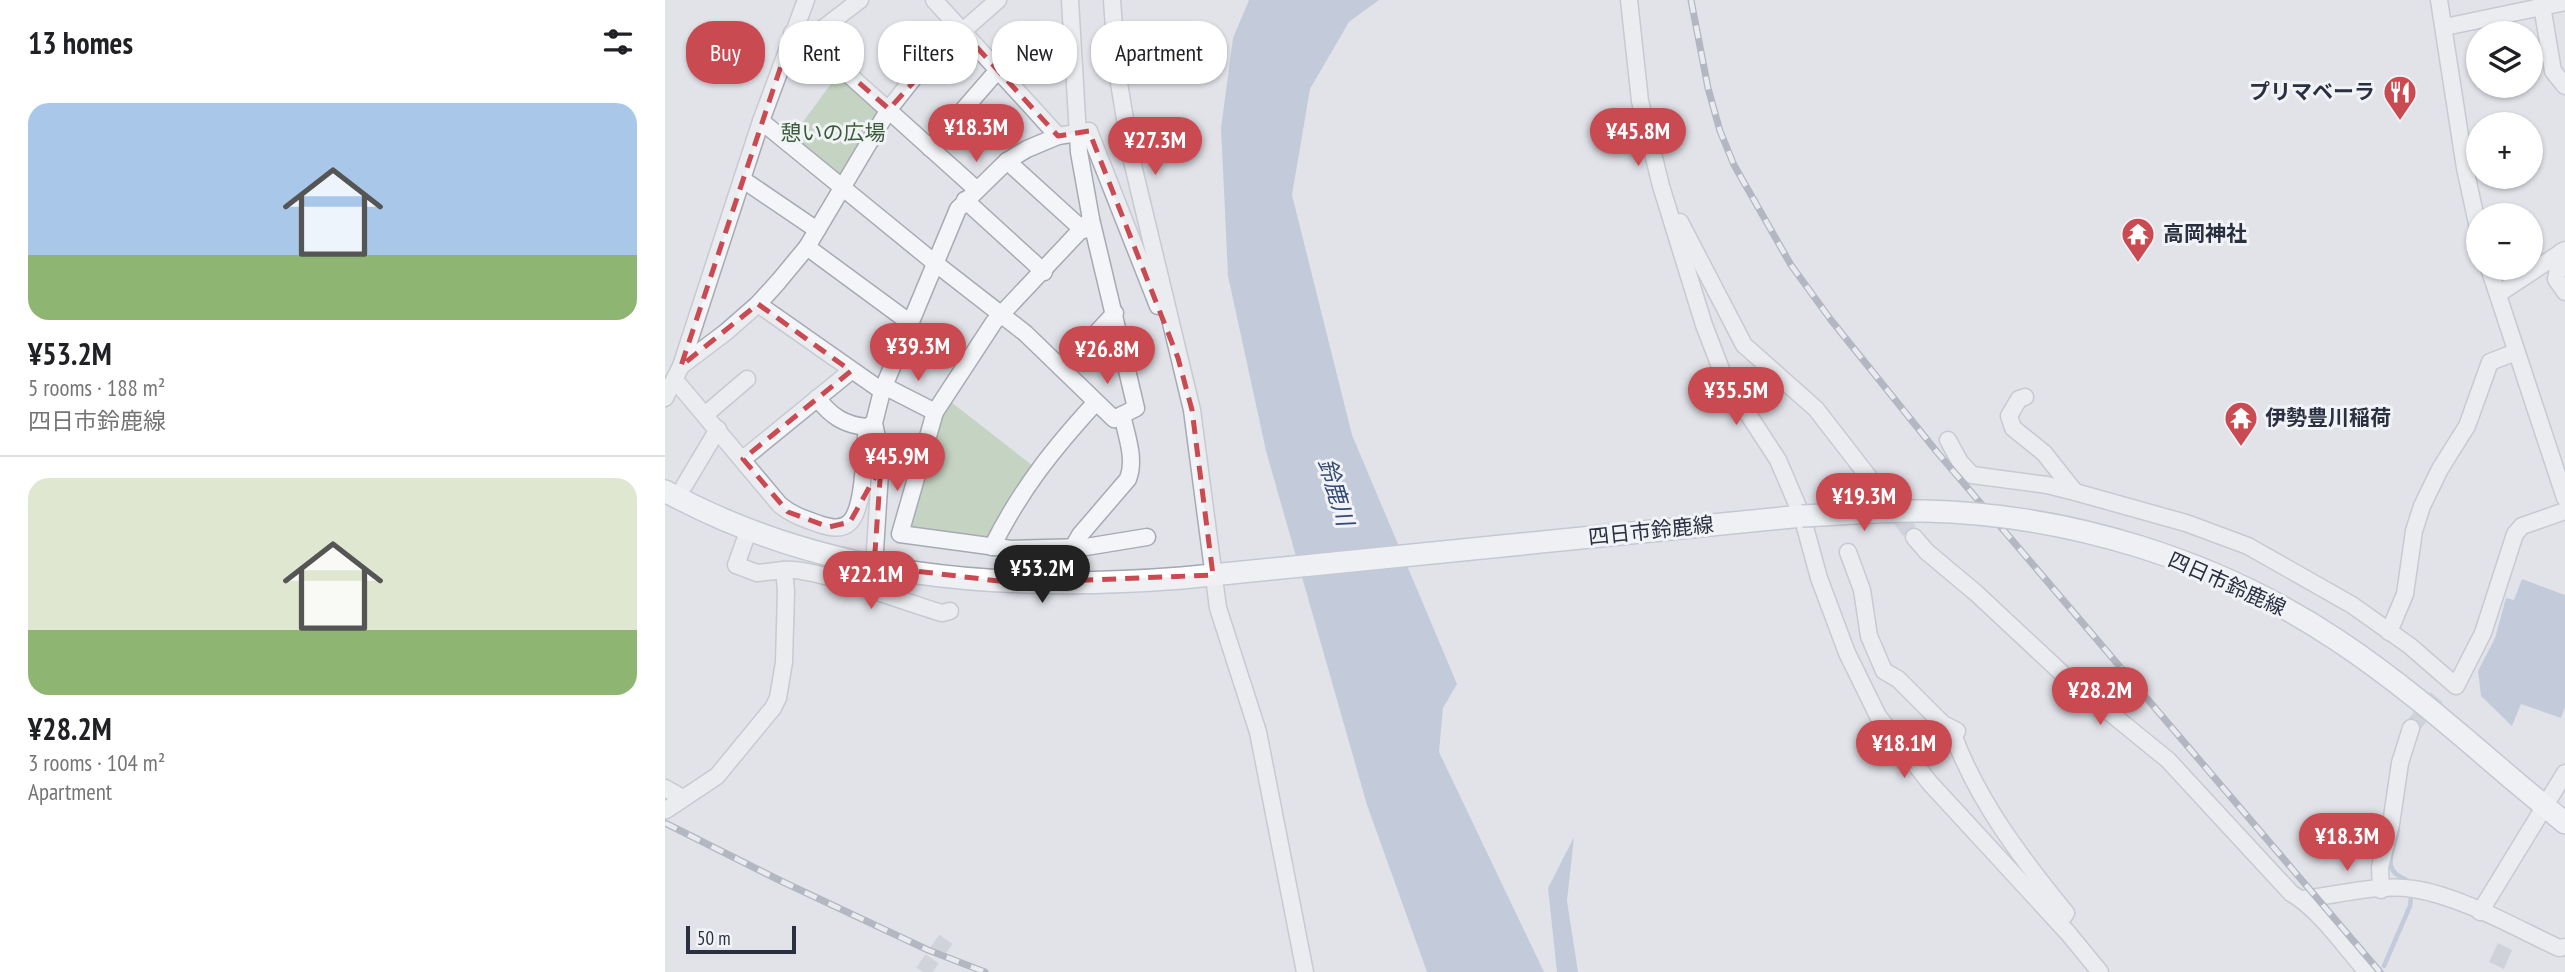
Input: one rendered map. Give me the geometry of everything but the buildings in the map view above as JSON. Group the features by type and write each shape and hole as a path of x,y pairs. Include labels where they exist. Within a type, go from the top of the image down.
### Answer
{"main road":[{"name":"四日市鈴鹿線","path":"675,489 749,530 821,553 874,566 974,581 1015,583 1139,581 1779,517 1924,511 2010,518 2078,531 2177,559 2230,582 2335,639 2393,680 2565,822"}],"street":[{"path":"797,21 806,0"},
{"path":"833,21 860,0"},
{"path":"934,0 953,21"},
{"path":"972,21 998,0"},
{"path":"761,121 1003,315 1114,419 1136,408 1115,313 1087,225 1077,133 1070,0"},
{"path":"1112,0 1117,71 1132,160 1192,410 1219,574 1218,608 1258,732 1305,972"},
{"path":"1629,0 1640,101 1661,186 1704,325 1724,377 1778,460 1802,516 1819,578 1847,653 1878,716 1929,782 2059,923 2100,972"},
{"path":"2439,0 2473,203"},
{"path":"2445,27 2542,3 2565,2"},
{"path":"2542,3 2553,71 2565,86"},
{"path":"978,48 992,64"},
{"path":"665,398 678,372 779,70"},
{"path":"930,148 992,77"},
{"path":"860,84 930,148 1044,272"},
{"path":"678,372 758,304 807,247 889,109 909,84"},
{"path":"1011,84 1058,136"},
{"path":"665,361 678,372 706,414 788,512 829,527 843,526 851,522 858,508 871,425 883,388 954,217 971,195 1007,161 1058,136 1089,131 1178,358"},
{"path":"1007,161 1087,225"},
{"path":"742,178 817,230"},
{"path":"1661,186 1744,345 1816,409 1871,480"},
{"path":"1087,225 995,322 935,412 900,534 1011,549 1073,547 1147,537"},
{"path":"807,247 909,322"},
{"path":"2563,251 2556,279 2565,292"},
{"path":"2498,294 2563,251"},
{"path":"2493,280 2565,498"},
{"path":"758,304 851,371 935,412"},
{"path":"1063,369 1115,313"},
{"path":"2389,632 2405,594 2414,531 2422,506 2440,469 2467,426 2490,362 2516,352"},
{"path":"743,458 851,371"},
{"path":"706,414 747,379"},
{"path":"2025,397 2019,399 2009,416 2013,428 2044,453 2075,492"},
{"path":"817,398 833,417 856,426 871,425"},
{"path":"992,547 1010,510 1032,477 1096,402"},
{"path":"1073,547 1131,472 1122,415"},
{"path":"871,425 881,457 874,566"},
{"path":"675,489 718,429"},
{"path":"1948,440 1960,462 1972,475 2075,492 2186,523 2248,546 2352,606 2410,646 2456,686 2483,633 2515,534 2522,526 2565,511"},
{"path":"749,530 736,565 757,573 800,570 942,613 950,611"},
{"path":"1914,537 1927,552 1976,593 2066,677 2168,760 2367,972"},
{"path":"1848,552 1862,590 1869,636 1884,671 1898,679 1943,724 1957,731 1954,737 1959,751 1997,824 2066,913 2059,923"},
{"path":"666,810 717,776 773,708 778,698 784,662 784,570"},
{"path":"2440,693 2451,680"},
{"path":"2381,890 2380,867 2391,824 2400,763 2411,728"},
{"path":"2480,912 2565,773"},
{"path":"665,788 683,798"},
{"path":"2301,899 2349,891 2411,888 2436,894 2559,948 2565,947"}],"highlighted area":[{"path":"961,30 1058,136 1089,131 1178,358 1192,410 1213,575 1015,583 874,566 881,466 850,522 829,527 788,512 743,459 851,371 758,304 681,366 792,33 813,36 818,47 889,109"}],"green space":[{"name":"憩いの広場","path":"831,84 852,84 879,107 879,114 842,175 837,176 791,138"},
{"path":"951,402 1033,466 1019,483 989,539 914,532 908,522 941,414"}],"water":[{"name":"鈴鹿川","path":"1249,0 1379,0 1349,22 1310,89 1292,195 1352,435 1457,684 1443,708 1439,752 1544,972 1427,972 1367,805 1266,451 1228,276 1221,128 1233,38"},
{"path":"2522,579 2565,595 2565,707 2561,718 2521,704 2512,726 2481,696 2478,671 2495,638 2506,598 2514,600"},
{"path":"1574,837 1567,901 1578,972 1557,972 1548,888"}],"waterway":[{"path":"2398,829 2391,865 2398,876 2407,880"},
{"path":"2384,966 2410,906 2411,897"}],"tunnel":[{"path":"1871,480 1914,537"},
{"path":"2411,728 2440,693"},
{"path":"923,972 946,939"}],"railway":[{"path":"1691,0 1708,88 1720,131 1734,165 1791,265 1831,320 1937,452 2380,972"},
{"path":"665,823 928,950 985,972"}],"place":[{"name":"プリマベーラ","path":"2400,122"},
{"name":"高岡神社","path":"2138,264"},
{"name":"伊勢豊川稲荷","path":"2241,448"}]}
